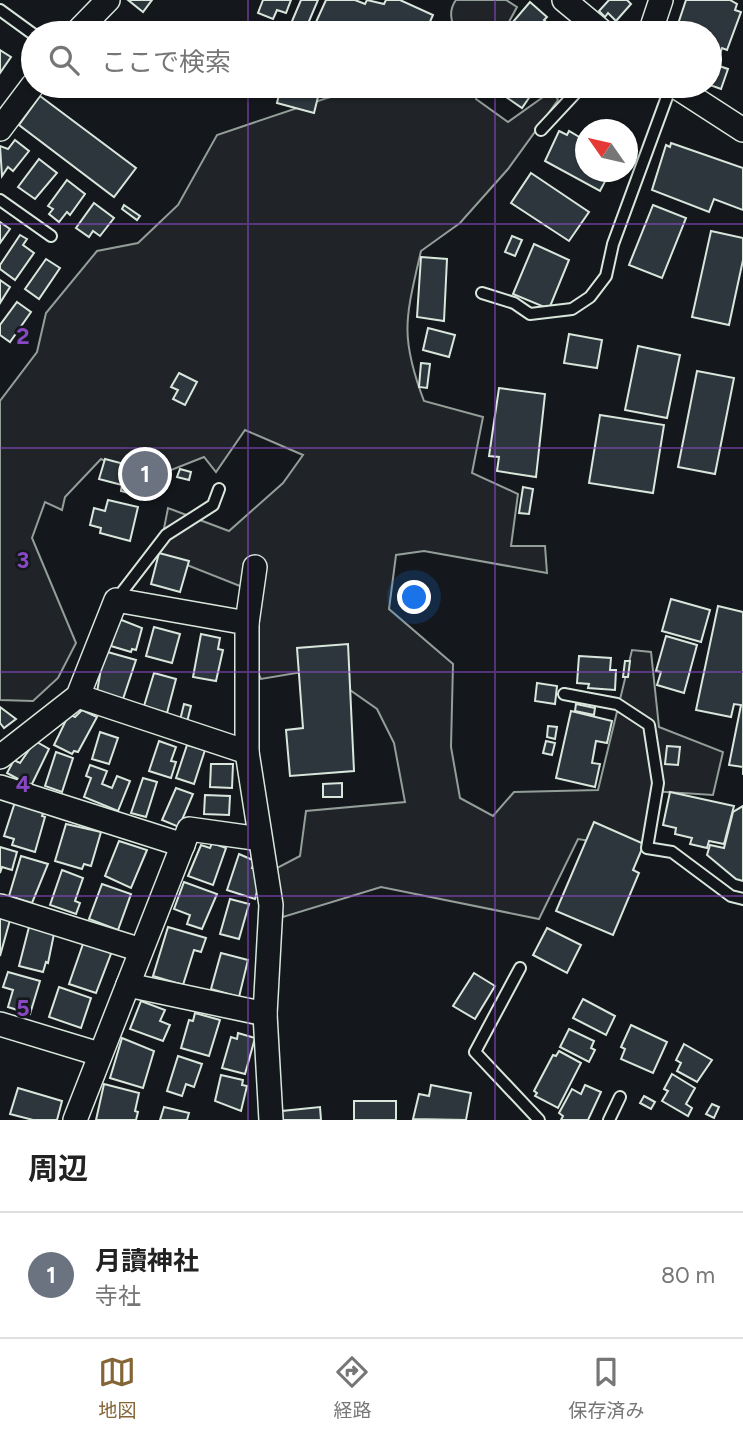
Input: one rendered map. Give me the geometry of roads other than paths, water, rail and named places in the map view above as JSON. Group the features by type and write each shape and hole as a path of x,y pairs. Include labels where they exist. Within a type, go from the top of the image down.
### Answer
{"street":[{"path":"88,21 108,0"},
{"path":"564,0 589,21"},
{"path":"654,21 662,0"},
{"path":"0,129 23,98"},
{"path":"692,98 743,130"},
{"path":"255,567 247,623 247,752 271,905 265,1014 271,1120"},
{"path":"0,757 78,696 116,600 247,623"},
{"path":"78,696 247,752"},
{"path":"0,787 183,845"},
{"path":"75,1120 189,829 260,839"},
{"path":"0,905 141,950"},
{"path":"128,985 265,1014"},
{"path":"0,1024 99,1054"}],"lane":[{"path":"0,10 21,25"},
{"path":"541,130 571,98"},
{"path":"482,293 514,303 530,314 572,309 590,297 606,276 613,244 668,98"},
{"path":"0,200 51,236"},
{"path":"116,600 166,535 214,505 219,489"},
{"path":"564,694 617,704 649,725 658,783 647,848 672,852 731,896 743,899"},
{"path":"520,968 475,1052 539,1120"},
{"path":"609,1120 620,1097"}],"place":[{"name":"月讀神社","path":"145,474"}]}
